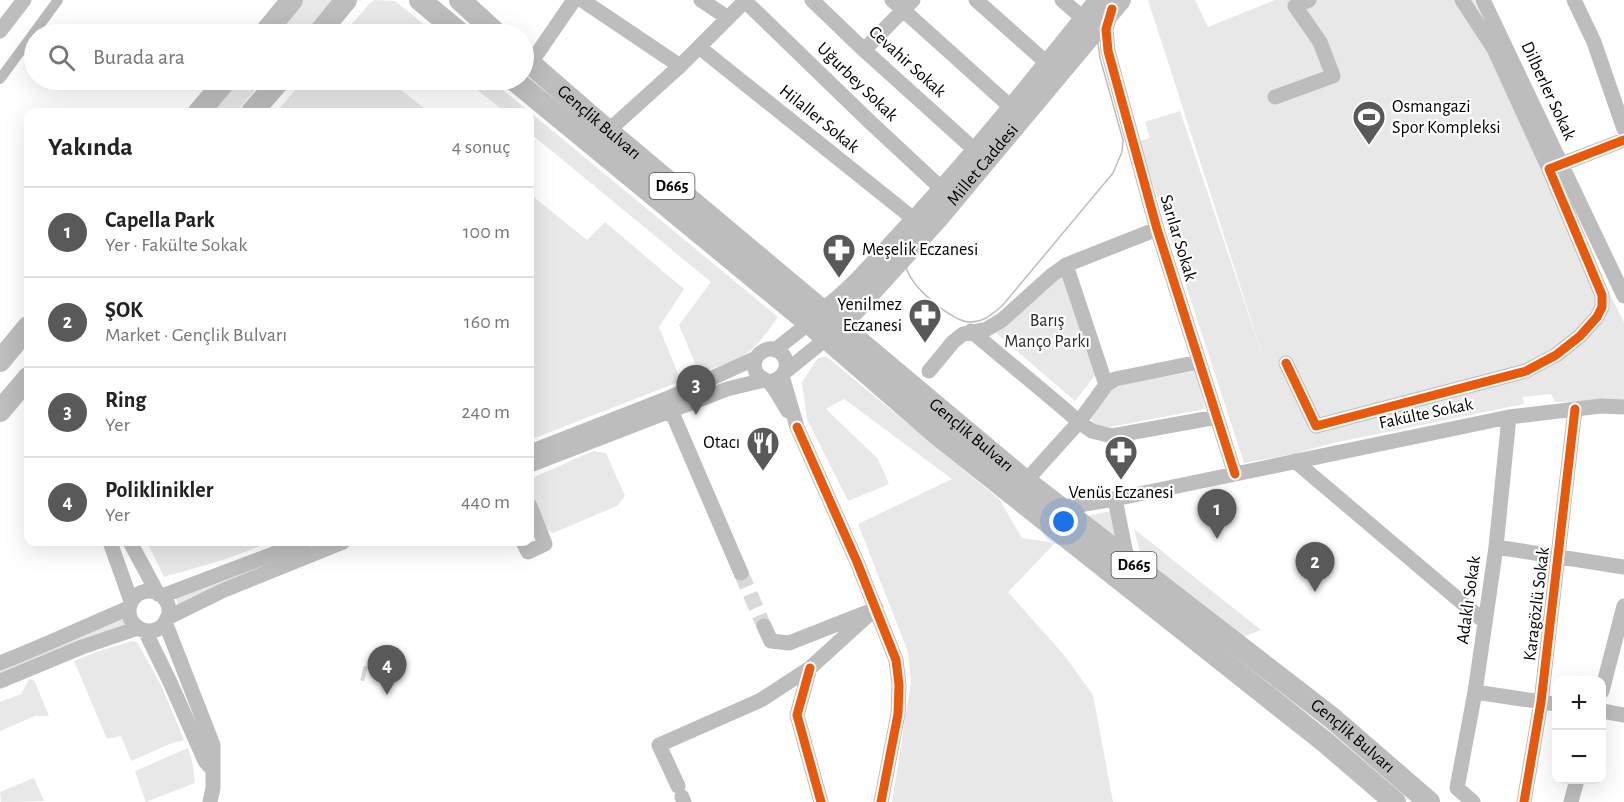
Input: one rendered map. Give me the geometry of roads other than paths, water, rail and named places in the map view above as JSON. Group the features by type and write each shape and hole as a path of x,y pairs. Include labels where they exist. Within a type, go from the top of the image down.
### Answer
{"highway":[{"path":"272,24 292,0"},
{"path":"326,24 341,6 357,0"},
{"path":"420,0 449,24"},
{"path":"460,0 487,24"},
{"name":"Gençlik Bulvarı","path":"534,67 816,317"},
{"path":"202,108 218,90"},
{"path":"256,108 271,90"},
{"name":"Gençlik Bulvarı","path":"527,90 834,332 1332,718 1429,802"},
{"path":"0,361 24,332"},
{"name":"Gençlik Bulvarı","path":"834,332 938,435 1325,742 1395,802"},
{"path":"0,361 24,358"},
{"path":"12,403 24,384"}],"main road":[{"name":"Millet Caddesi","path":"816,317 848,291 915,220 976,151 1084,19 1111,3"},
{"name":"Millet Caddesi","path":"834,332 938,219 1111,3"}],"street":[{"path":"0,31 24,0"},
{"path":"534,52 574,0"},
{"path":"582,0 680,66"},
{"path":"701,0 728,18"},
{"name":"Cevahir Sokak","path":"812,0 976,151"},
{"path":"976,0 1048,64"},
{"path":"1062,0 1084,19"},
{"path":"1275,97 1333,76 1320,42 1295,6 1309,0"},
{"path":"1286,363 1316,426 1526,371 1556,355 1580,336 1597,317 1602,307 1602,295 1555,166 1494,49 1462,0"},
{"name":"Dilberler Sokak","path":"1483,0 1555,166 1624,296"},
{"path":"1574,0 1594,42 1624,129"},
{"path":"608,131 680,66 746,1"},
{"name":"Uğurbey Sokak","path":"746,1 868,121 942,189"},
{"path":"864,50 903,3 1012,108"},
{"name":"Sarılar Sokak","path":"1111,3 1106,29 1108,51 1157,229 1235,474"},
{"name":"Hilaller Sokak","path":"699,47 915,220"},
{"path":"1555,166 1624,140"},
{"path":"928,371 963,334 987,329 1002,320 1066,265 1157,229"},
{"path":"1066,265 1106,385"},
{"path":"775,350 816,317"},
{"path":"534,451 668,404 775,377 834,332"},
{"path":"971,332 1092,431 1112,436 1217,417"},
{"path":"534,463 668,404 756,358 764,350 775,350 784,356 786,362 775,377"},
{"path":"756,358 754,363 756,373 775,377"},
{"path":"1033,472 1079,422 1106,385 1115,379 1199,362"},
{"path":"775,377 876,608 896,660 899,685 898,714 881,802"},
{"path":"668,404 741,573"},
{"name":"Fakülte Sokak","path":"1061,508 1116,499 1509,417 1601,406 1624,407"},
{"name":"Karagözlü Sokak","path":"1524,802 1549,703 1559,556 1575,410"},
{"name":"Adaklı Sokak","path":"1473,802 1457,788 1475,692 1496,547 1509,417"},
{"path":"1295,461 1485,622"},
{"path":"1116,499 1126,559"},
{"path":"525,546 528,552 545,544 534,516"},
{"path":"111,546 130,605 131,621 141,629 170,682 205,761 213,770"},
{"path":"132,546 168,609 166,620 213,745 213,788 210,802"},
{"path":"0,663 50,643 130,605 136,596 143,592 151,591 160,595 294,546"},
{"path":"0,681 82,647 141,629 156,630 166,620 224,590 333,546"},
{"path":"1496,547 1624,567"},
{"path":"1606,676 1624,606"},
{"path":"764,626 771,641 789,643 876,608"},
{"path":"681,795 659,745 761,700 810,668 876,608"},
{"path":"810,668 797,715 821,802"},
{"path":"1475,692 1549,703"},
{"path":"1606,712 1624,715"},
{"path":"193,735 208,730"},
{"path":"1570,802 1576,784"}],"waterway":[{"path":"40,24 58,0"},
{"path":"0,79 24,46"}],"tunnel":[{"path":"741,573 764,626"},
{"path":"362,673 366,674"}],"tram line":[{"path":"1105,0 922,222 909,242 905,258 911,278 931,300 962,321 979,321 1002,306 1113,173 1122,152 1123,140 1100,58 1097,36 1098,23 1112,0"}],"place":[{"name":"Osmangazi Spor Kompleksi","path":"1369,146"},
{"name":"Meşelik Eczanesi","path":"839,279"},
{"name":"Yenilmez Eczanesi","path":"925,344"},
{"name":"Ring","path":"696,415"},
{"name":"Otacı","path":"763,472"},
{"name":"Venüs Eczanesi","path":"1121,481"},
{"name":"Capella Park","path":"1217,539"},
{"name":"ŞOK","path":"1315,592"},
{"name":"Poliklinikler","path":"387,695"}],"park label":[{"name":"Barış Manço Parkı","path":"1047,331"}]}
